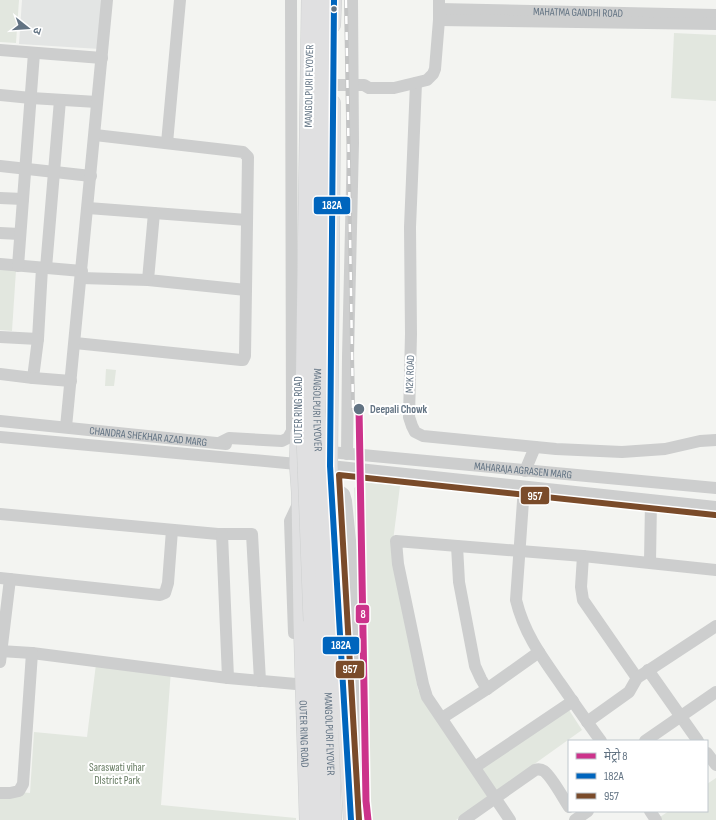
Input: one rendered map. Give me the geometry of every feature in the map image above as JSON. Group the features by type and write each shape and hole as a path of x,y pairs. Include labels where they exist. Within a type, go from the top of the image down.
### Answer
{"highway":[{"name":"MANGOLPURI FLYOVER","path":"310,0 304,410 320,820"},
{"name":"MANGOLPURI FLYOVER","path":"325,0 324,127 317,410 333,820"}],"main road":[{"name":"OUTER RING ROAD","path":"302,0 297,464 307,820"},
{"path":"334,0 330,459 351,820"},
{"path":"298,283 331,283"},
{"path":"300,547 305,553 312,556 319,556 328,553 334,546"}],"street":[{"path":"66,427 107,0"},
{"path":"167,143 180,0"},
{"path":"219,443 229,438 282,442 288,438 292,431 291,0"},
{"path":"347,454 354,143 358,85 352,0"},
{"path":"333,86 358,85 369,88 394,88 427,80 433,74 435,69 439,10"},
{"name":"MAHATMA GANDHI ROAD","path":"439,10 716,16"},
{"name":"MAHATMA GANDHI ROAD","path":"439,10 716,24"},
{"path":"0,50 102,58"},
{"path":"18,266 34,53"},
{"name":"M2K ROAD","path":"410,84 411,334 409,417 415,432 424,436 535,447 622,452 665,449 700,441 716,440"},
{"path":"0,95 98,102"},
{"path":"33,378 38,340 60,100"},
{"path":"74,343 243,360 245,356 248,157 246,154 95,135"},
{"path":"0,166 91,176"},
{"path":"0,198 23,199"},
{"path":"88,208 247,220"},
{"path":"148,280 154,213"},
{"path":"0,233 20,234"},
{"path":"0,264 44,268 81,275 246,290"},
{"path":"0,337 38,340"},
{"path":"0,374 33,378 71,380"},
{"name":"CHANDRA SHEKHAR AZAD MARG","path":"0,421 234,445 297,449"},
{"name":"CHANDRA SHEKHAR AZAD MARG","path":"0,438 297,464"},
{"path":"231,458 234,445"},
{"path":"525,471 535,447"},
{"name":"MAHARAJA AGRASEN MARG","path":"330,459 347,454 716,488"},
{"name":"MAHARAJA AGRASEN MARG","path":"330,459 433,478 716,507"},
{"path":"433,478 435,462"},
{"path":"524,487 516,600 520,616 527,634 600,740"},
{"path":"331,492 340,491 344,494 346,501 356,599 355,677 363,820"},
{"path":"650,562 651,501"},
{"path":"299,502 290,521 296,684 304,820"},
{"path":"0,514 222,534 252,534 260,681"},
{"path":"172,530 168,583 165,593 160,595 5,578 0,654 32,653 228,678 296,684"},
{"path":"222,534 228,678"},
{"path":"510,820 428,697 423,684 398,564 396,541 520,550 650,562 716,570"},
{"path":"456,546 459,582 475,666 480,679 487,689"},
{"path":"583,556 581,587 583,600 637,678"},
{"path":"587,722 629,692 637,678 716,626"},
{"path":"442,718 487,689 539,652"},
{"path":"0,793 19,791 23,784 32,653"},
{"path":"648,670 697,740"},
{"path":"646,740 716,692"},
{"path":"475,767 573,701"},
{"path":"464,820 535,770 539,769 544,771 549,777 568,806"},
{"path":"575,817 586,812"}],"shaded area":[{"path":"22,0 103,0 100,49 19,44"}],"green space":[{"path":"0,0 19,0 16,43 0,42"},
{"path":"674,33 716,35 716,101 671,98"},
{"path":"0,269 16,270 12,331 0,330"},
{"path":"106,369 116,370 114,386 105,386"},
{"path":"362,482 400,486 393,541 418,690 475,773 569,710 582,730 456,820 369,820 354,488"},
{"name":"Saraswati vihar DIstrict Park","path":"96,664 171,670 161,805 296,818 296,820 0,820 0,790 30,793 34,732 87,737"},
{"path":"716,778 716,820 662,820 660,817 668,812 708,812 708,783"}],"railway":[{"path":"346,0 353,409"}],"metro line":[{"name":"8","path":"359,408 366,801 368,820"}],"transit line":[{"name":"182A","path":"334,0 330,466 351,820"},
{"name":"957","path":"359,820 339,475 715,515"}],"place":[{"name":"Deepali Chowk","path":"359,409"}]}
